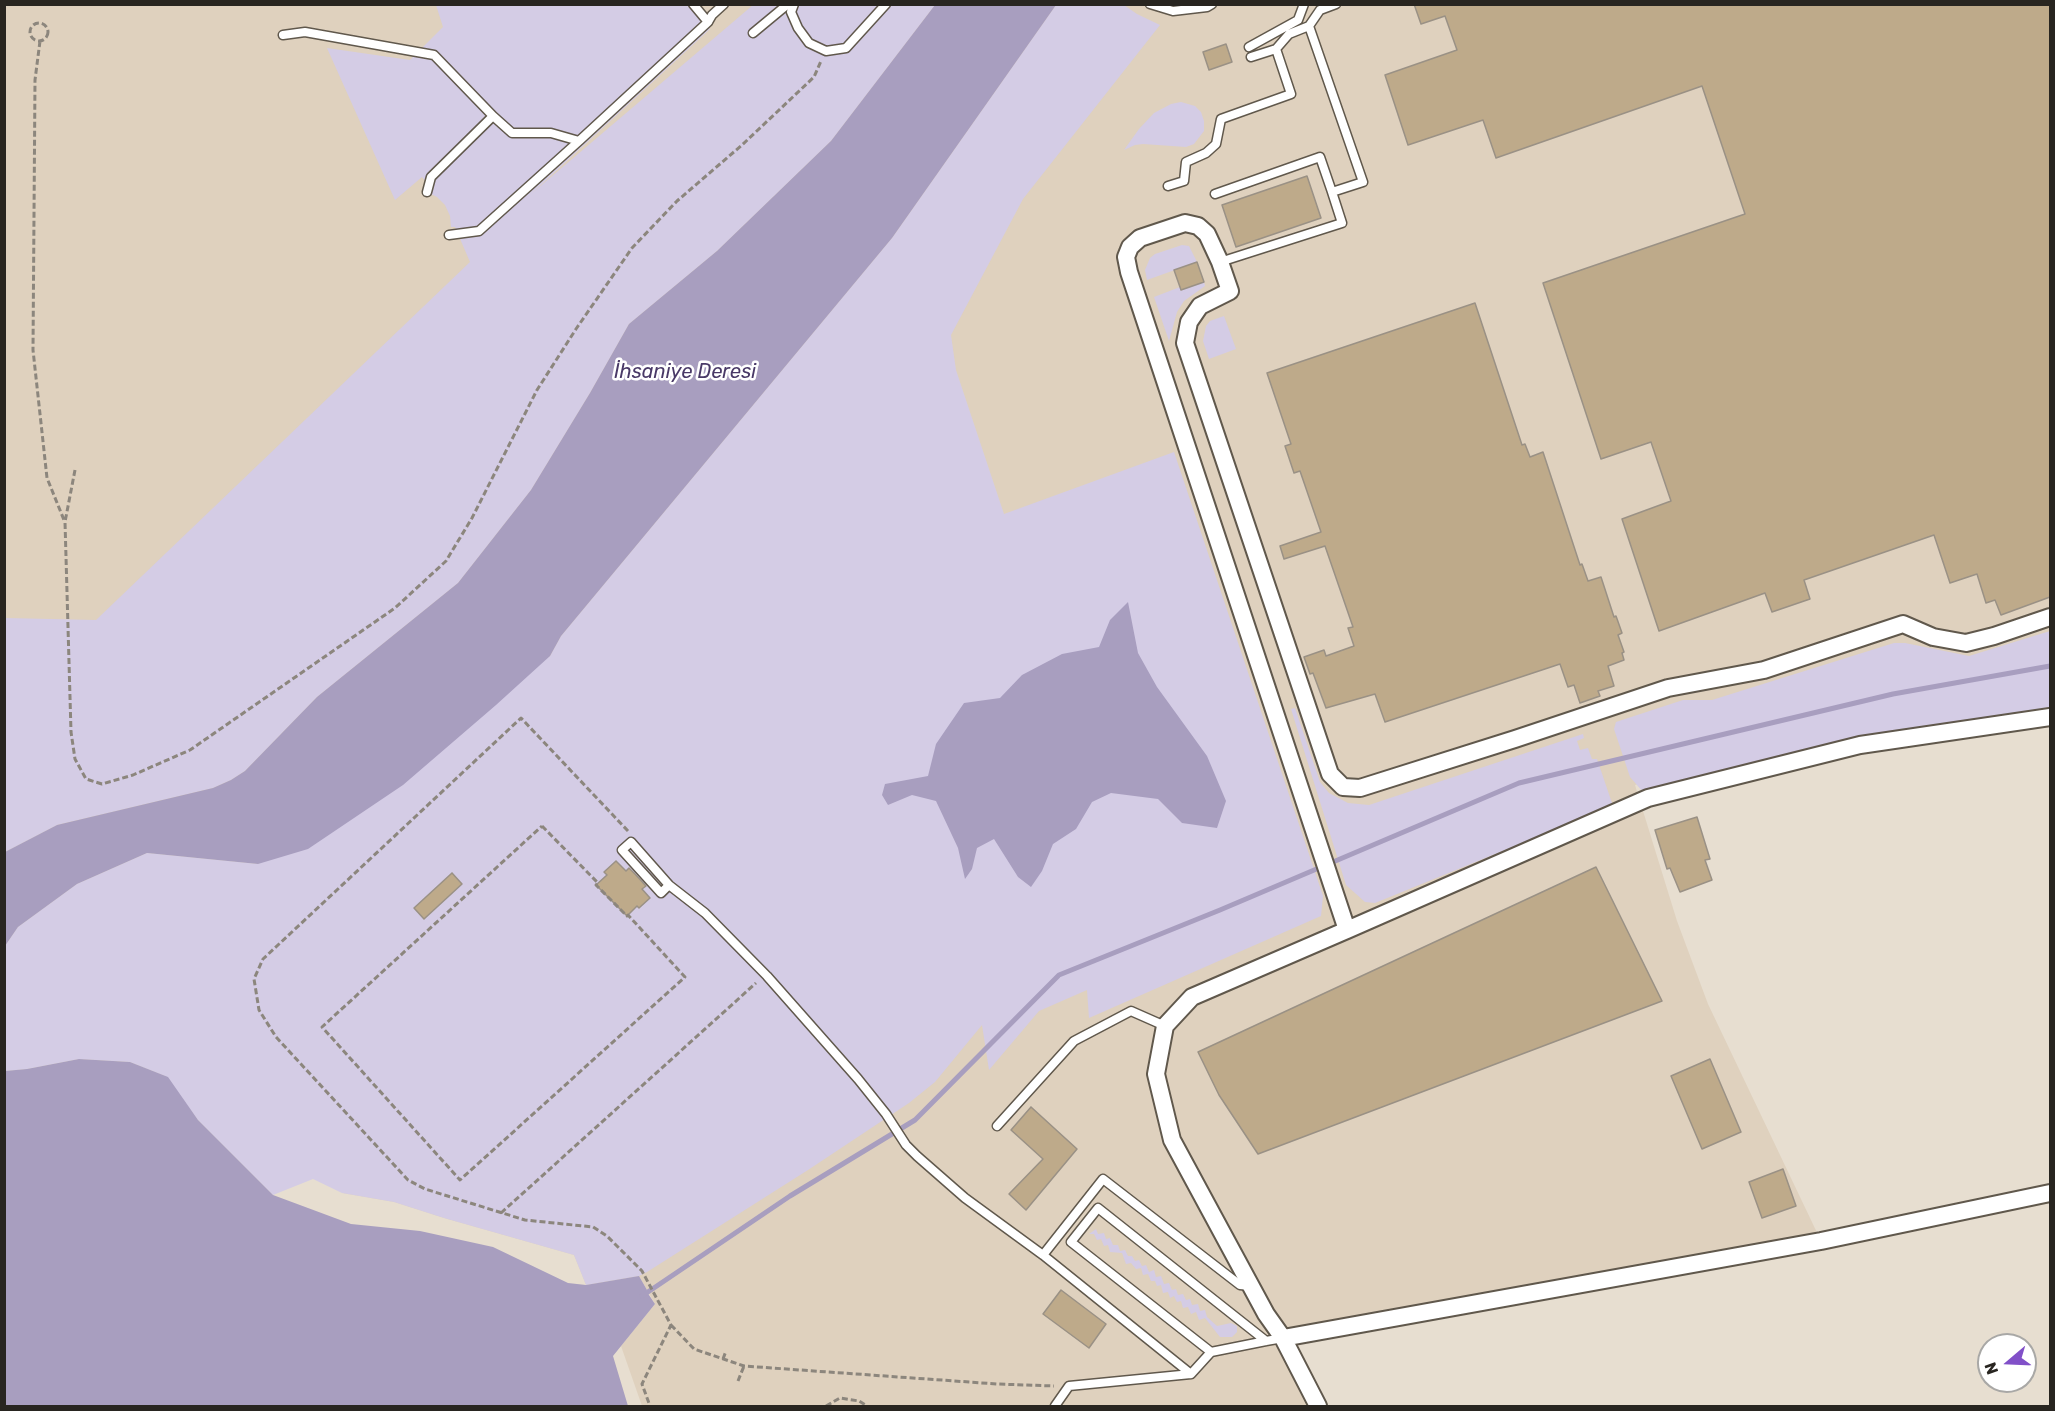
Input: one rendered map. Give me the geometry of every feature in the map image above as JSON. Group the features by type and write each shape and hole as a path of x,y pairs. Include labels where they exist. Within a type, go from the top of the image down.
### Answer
{"street":[{"path":"1347,930 1129,272 1126,257 1131,247 1140,238 1185,223 1198,226 1207,234 1220,262 1230,291 1200,306 1189,322 1185,343 1330,774 1343,787 1360,788 1668,688 1764,670 1903,624 1933,637 1966,643 2050,617"},
{"path":"1318,1407 1283,1338 1266,1314 1172,1140 1156,1074 1164,1026 1192,997 1648,798 1860,745 2050,717"},
{"path":"1283,1338 1821,1241 2050,1193"}],"lane":[{"path":"693,4 708,22"},
{"path":"449,235 479,231 708,22 724,4"},
{"path":"753,33 788,4"},
{"path":"794,4 791,12 798,28 809,43 826,51 846,48 886,4"},
{"path":"1150,4 1173,10 1207,7 1212,4"},
{"path":"1249,47 1298,20 1305,4"},
{"path":"1251,57 1276,49 1289,34 1309,26 1320,10 1336,4"},
{"path":"1309,26 1363,182 1332,192"},
{"path":"283,35 305,32 434,55 512,133 552,133 579,141"},
{"path":"1168,186 1184,181 1186,162 1206,153 1216,144 1221,119 1291,94 1276,49"},
{"path":"427,192 431,177 493,116"},
{"path":"1215,194 1320,157 1342,223 1220,262"},
{"path":"631,842 669,885 705,913 765,975 858,1079 886,1114 906,1145 965,1198 1043,1256 1191,1374"},
{"path":"998,1126 1074,1041 1131,1011 1164,1026"},
{"path":"1043,1256 1103,1179 1240,1285 1251,1286"},
{"path":"1211,1352 1071,1242 1098,1208 1266,1341"},
{"path":"1054,1407 1069,1386 1191,1374 1211,1352 1283,1338"}],"path":[{"path":"39,23 44,25 48,33 40,41 35,40 30,33 32,27 39,23"},
{"path":"40,41 35,80 33,350 47,478 65,522"},
{"path":"75,470 65,522 71,732 75,759 86,779 102,784 133,775 190,750 395,608 446,561 472,518 537,390 632,248 677,201 742,146 814,77 826,51"},
{"path":"631,842 629,831 521,718 263,959 254,979 259,1010 276,1037 408,1180 425,1189 525,1221 592,1227 608,1236 642,1271 671,1325 694,1349 744,1366 997,1384 1069,1386"},
{"path":"542,826 685,977 460,1180 322,1027 542,826"},
{"path":"501,1213 765,975"},
{"path":"650,1407 642,1384 671,1325"},
{"path":"723,1359 726,1350"},
{"path":"738,1381 744,1366"},
{"path":"826,1407 840,1398 859,1401 867,1407"}],"shaded area":[{"path":"5,5 2050,5 2050,700 1729,761 1635,785 1677,921 1708,1004 1821,1241 1284,1338 1316,1406 642,1406 621,1346 655,1304 639,1276 586,1285 574,1255 394,1202 342,1193 403,785 57,825 5,852"},
{"path":"436,5 687,5 710,29 531,194 753,5 935,5 831,141 717,251 629,324 531,490 458,583 317,697 245,771 231,780 213,788 57,825 5,852 5,618 96,620 470,262 455,227 451,227 450,216 445,205 437,197 427,192 429,185 422,177 395,200 327,48 410,60 443,27"},
{"path":"1056,5 1124,5 1160,25 1023,199 951,335 956,370 1004,514 1174,452 1323,896 1321,916 1089,1018 1087,990 1039,1011 989,1070 982,1025 935,1082 909,1103 808,1170 647,1272 639,1276 586,1285 574,1255 394,1202 342,1193 313,1179 273,1195 198,1120 165,1076 130,1062 79,1059 5,1071 5,946 18,927 77,884 147,853 258,864 550,656 561,636 892,238"},
{"path":"1181,102 1195,106 1201,112 1204,121 1204,131 1194,144 1186,147 1143,144 1124,150 1154,113 1171,104"},
{"path":"1182,245 1189,246 1197,262 1147,280 1145,270 1150,258 1155,254"},
{"path":"1204,282 1205,286 1184,301 1177,312 1169,341 1154,297 1180,287 1182,290"},
{"path":"1224,316 1236,349 1209,359 1203,341 1206,326 1210,321"},
{"path":"2050,631 2050,707 1845,741 1643,792 1630,777 1614,729 1616,722 1683,700 1712,700 1894,643 1905,643 1969,656"},
{"path":"1295,708 1320,782 1329,793 1348,803 1369,805 1583,734 1584,738 1577,741 1580,750 1588,748 1592,759 1597,759 1613,806 1375,903 1365,902 1346,885 1291,709"},
{"path":"1096,1229 1098,1234 1104,1233 1106,1239 1110,1238 1113,1245 1118,1245 1120,1251 1125,1250 1128,1256 1132,1256 1135,1261 1139,1260 1142,1266 1146,1265 1149,1272 1154,1270 1156,1277 1161,1276 1164,1284 1169,1283 1172,1290 1176,1289 1178,1295 1183,1294 1186,1300 1190,1299 1192,1305 1198,1304 1200,1311 1205,1310 1207,1317 1217,1326 1231,1323 1237,1326 1237,1332 1232,1337 1220,1337 1205,1318 1199,1320 1196,1312 1191,1314 1188,1307 1183,1308 1181,1301 1177,1302 1174,1296 1170,1298 1168,1292 1163,1293 1161,1285 1157,1286 1155,1281 1151,1281 1148,1274 1143,1275 1141,1268 1136,1269 1131,1263 1126,1264 1122,1253 1110,1252 1108,1245 1104,1246 1101,1239 1097,1240 1094,1234 1089,1234"}],"water":[{"name":"İhsaniye Deresi","path":"935,5 1056,5 892,238 561,636 550,656 403,785 308,849 258,864 147,853 77,884 18,927 5,946 5,852 57,825 213,788 231,780 245,771 317,697 458,583 531,490 629,324 717,251 831,141"},
{"path":"1128,602 1138,653 1157,687 1207,756 1226,801 1217,828 1182,823 1158,799 1111,793 1092,802 1076,829 1053,844 1042,871 1031,887 1018,877 994,839 977,848 972,869 965,879 958,848 936,801 912,795 888,805 882,795 885,784 928,776 936,744 964,703 1000,698 1022,675 1062,654 1099,647 1110,620"},
{"path":"79,1059 130,1062 168,1077 198,1120 273,1195 351,1224 420,1231 493,1247 568,1283 586,1285 639,1276 647,1290 644,1294 647,1292 655,1304 613,1356 628,1406 5,1406 5,1071"}],"building":[{"path":"1414,4 2050,4 2050,597 2001,615 1995,600 1986,603 1977,574 1950,583 1934,535 1804,580 1810,599 1772,612 1765,593 1659,631 1622,519 1671,501 1651,442 1601,459 1543,283 1745,214 1702,86 1496,158 1483,120 1408,145 1385,75 1457,50 1445,16 1421,24"},
{"path":"1226,44 1232,62 1209,70 1203,52"},
{"path":"1307,176 1321,218 1236,247 1222,205"},
{"path":"1197,262 1204,282 1181,290 1174,270"},
{"path":"1475,303 1522,445 1525,444 1530,457 1543,452 1580,565 1582,564 1588,581 1601,577 1614,617 1616,616 1622,633 1618,635 1624,652 1622,653 1624,660 1608,666 1614,686 1598,691 1600,696 1580,703 1574,685 1568,687 1560,664 1385,722 1375,694 1326,708 1313,673 1310,674 1304,657 1324,650 1326,656 1354,646 1348,628 1353,627 1325,546 1284,559 1280,546 1321,532 1300,471 1294,473 1285,446 1291,444 1267,373"},
{"path":"1697,817 1710,859 1705,860 1712,880 1680,892 1670,868 1667,869 1655,830"},
{"path":"616,861 626,871 629,868 635,874 646,886 642,889 650,898 627,916 596,885 607,875 604,872"},
{"path":"1596,867 1662,1001 1258,1154 1219,1095 1198,1052"},
{"path":"452,873 462,884 424,919 414,908"},
{"path":"1710,1059 1741,1132 1702,1149 1671,1076"},
{"path":"1031,1107 1077,1149 1026,1210 1009,1194 1043,1159 1011,1130"},
{"path":"1783,1169 1796,1206 1762,1218 1749,1182"},
{"path":"1061,1290 1106,1324 1089,1348 1043,1314"}],"waterway":[{"path":"642,1296 790,1196 915,1120 1059,975 1220,910 1519,783 1893,694 2050,666"}]}
